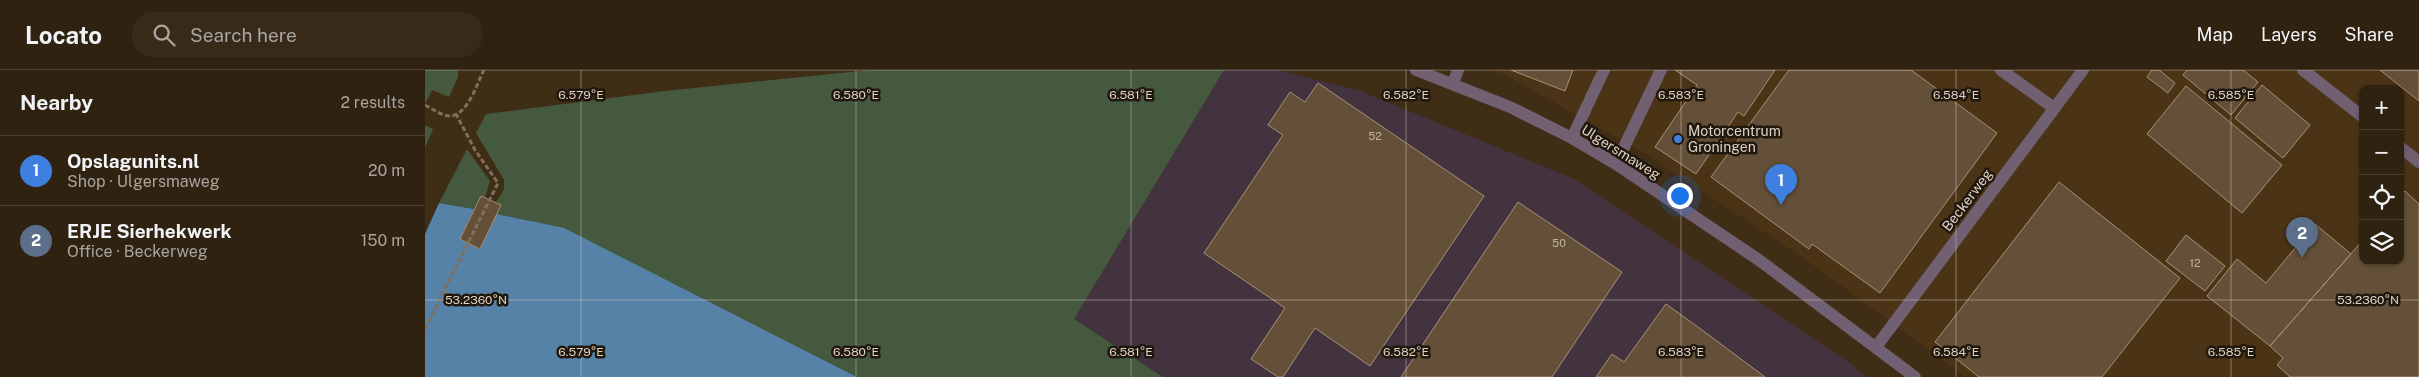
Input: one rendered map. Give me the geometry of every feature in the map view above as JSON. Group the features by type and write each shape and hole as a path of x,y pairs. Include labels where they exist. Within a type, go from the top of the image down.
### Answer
{"street":[{"name":"Ulgersmaweg","path":"1416,70 1510,107 1572,138 1616,164 1759,260 1915,377"},
{"path":"1453,83 1458,70"},
{"path":"1572,138 1604,70"},
{"path":"1616,164 1661,70"},
{"path":"2001,70 2054,108"},
{"name":"Beckerweg","path":"1876,347 2083,70"},
{"path":"2303,70 2359,114"},
{"path":"2404,150 2419,162"}],"path":[{"path":"425,105 448,116 456,114 466,106 484,70"},
{"path":"425,329 498,183 475,150 456,114"}],"shaded area":[{"path":"1224,70 1278,70 1358,90 1574,179 1846,360 1867,377 1163,377 1074,319"},
{"path":"1491,70 2419,70 2419,377 1966,377 1809,262 1649,156 1506,75"}],"green space":[{"path":"425,70 458,70 458,77 449,97 432,90 425,104"},
{"path":"870,70 1224,70 1074,319 1163,377 857,377 756,326 527,220 497,214 501,205 496,202 504,189 504,180 476,133 486,114 665,91"},
{"path":"425,125 433,129 425,148"},
{"path":"467,149 490,181 485,197 481,196 474,209 439,203"}],"water":[{"path":"439,203 474,209 460,239 479,249 497,214 564,228 857,377 425,377 425,234"}],"building":[{"path":"1511,70 1573,70 1565,91"},
{"path":"1675,70 1775,70 1744,116 1738,112 1696,174 1655,147 1697,85"},
{"path":"1789,70 1911,70 1997,133 1880,293 1812,244 1809,249 1711,177"},
{"path":"2152,70 2159,70 2175,83 2168,93 2147,77"},
{"path":"2187,70 2243,70 2258,82 2231,115 2183,75"},
{"path":"2380,70 2419,70 2419,101 2404,89 2404,85 2399,85"},
{"path":"1318,83 1484,196 1370,366 1315,328 1283,377 1278,377 1251,359 1285,308 1204,253 1283,135 1268,125 1290,92 1305,102"},
{"path":"2262,85 2310,125 2283,158 2235,118"},
{"path":"2186,86 2282,165 2242,213 2147,134"},
{"path":"2059,182 2180,278 2102,377 1979,377 1935,342"},
{"path":"2405,191 2419,204 2419,377 2290,377 2277,365 2283,358 2270,346 2359,245 2359,265 2404,265"},
{"path":"481,196 501,205 480,249 460,239"},
{"path":"1518,202 1622,272 1552,377 1401,377"},
{"path":"2315,224 2351,254 2270,346 2207,296 2237,259 2266,283"},
{"path":"2186,235 2225,266 2205,291 2166,261"},
{"path":"1666,304 1765,377 1596,377 1612,354 1624,362"}],"place":[{"name":"Motorcentrum Groningen","path":"1678,139"},
{"name":"Opslagunits.nl","path":"1781,205"},
{"name":"ERJE Sierhekwerk","path":"2302,258"}]}
